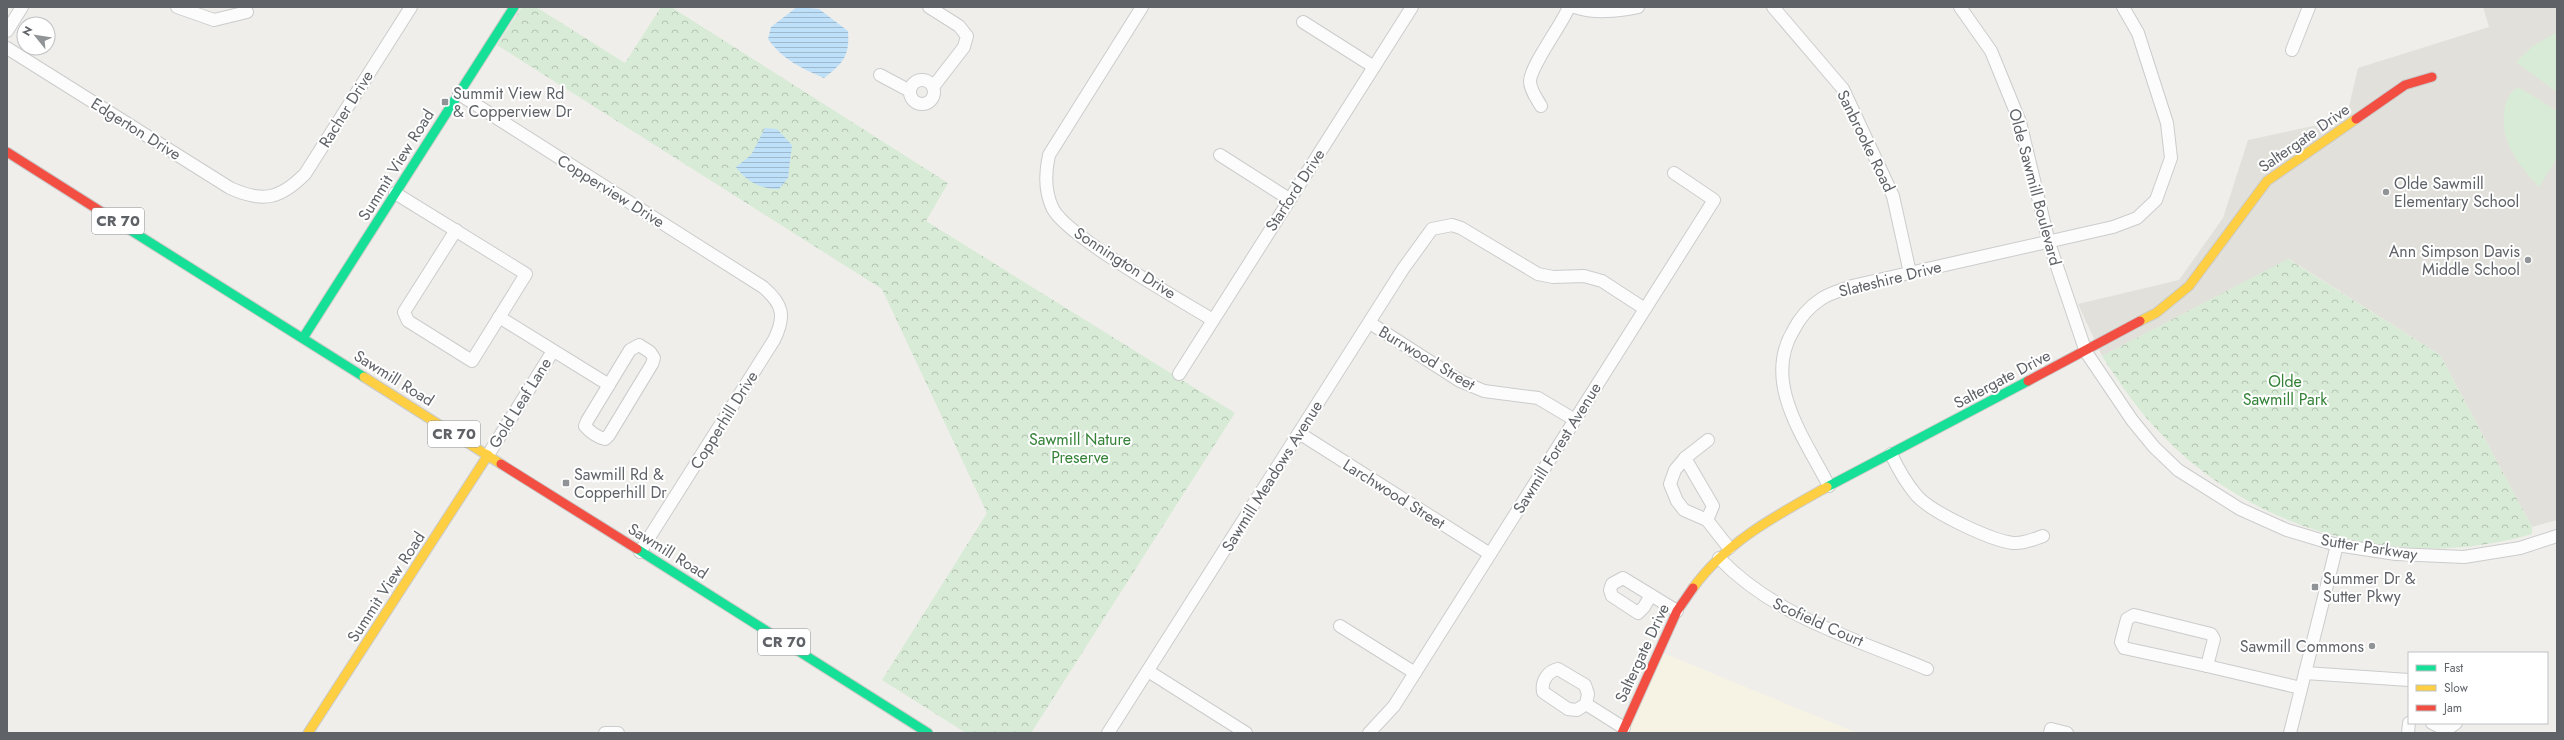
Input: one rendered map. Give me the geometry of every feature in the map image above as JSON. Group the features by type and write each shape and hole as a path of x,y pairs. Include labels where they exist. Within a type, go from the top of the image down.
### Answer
{"street":[{"path":"7,31 22,7"},
{"path":"177,7 214,20 247,12"},
{"name":"Racher Drive","path":"270,197 290,189 305,174 411,7"},
{"name":"Summit View Road","path":"303,338 514,7"},
{"path":"929,7 959,26 967,36 964,47 933,87"},
{"name":"Sonnington Drive","path":"1142,7 1049,155 1045,183 1053,210 1081,237 1213,320"},
{"name":"Starford Drive","path":"1179,374 1412,7"},
{"path":"1541,106 1530,82 1532,72 1558,30 1568,7"},
{"path":"1575,7 1604,11 1638,7"},
{"name":"Sanbrooke Road","path":"1773,7 1843,89 1893,196 1910,273"},
{"name":"Olde Sawmill Boulevard","path":"1960,7 1991,51 2020,122 2049,243 2086,352"},
{"name":"Slateshire Drive","path":"1829,486 1790,410 1782,382 1783,353 1789,337 1797,322 1822,299 1852,286 2049,243 2113,227 2137,218 2156,200 2171,158 2167,123 2140,40 2123,7"},
{"path":"2292,50 2309,7"},
{"path":"1303,22 1374,67"},
{"name":"Edgerton Drive","path":"7,48 230,188 249,196 270,197"},
{"path":"880,76 910,91"},
{"name":"Saltergate Drive","path":"1623,730 1677,612 1700,579 1728,548 1773,517 1829,486 2086,352 2173,302 2207,265 2236,220 2267,181 2405,85 2432,77"},
{"path":"920,80 928,81 933,87 935,91 933,99 922,105 912,99 910,91 914,84 920,80"},
{"name":"Copperview Drive","path":"459,94 763,287"},
{"name":"Sawmill Road","path":"7,152 928,733"},
{"path":"1220,155 1289,199"},
{"name":"Sawmill Forest Avenue","path":"1369,733 1394,706 1714,200 1674,174"},
{"path":"396,193 456,230 526,274 472,361 405,318 404,312 456,230"},
{"name":"Sawmill Meadows Avenue","path":"1108,733 1425,236 1432,228 1442,225 1452,225 1461,228 1538,274 1553,277 1584,276 1602,281 1645,309"},
{"name":"Copperhill Drive","path":"640,552 781,326 781,311 775,297 763,287"},
{"name":"Gold Leaf Lane","path":"499,316 609,385"},
{"name":"Burrwood Street","path":"1370,323 1460,381 1484,391 1538,398 1575,420"},
{"path":"639,345 650,352 654,358 652,364 605,439 599,438 585,426 609,385 634,346 639,345"},
{"name":"Gold Leaf Lane","path":"488,455 553,351"},
{"name":"Sutter Parkway","path":"2086,352 2154,447 2178,470 2240,509 2287,530 2337,545 2396,554 2464,557 2520,548 2557,536"},
{"name":"Larchwood Street","path":"1299,433 1490,554"},
{"path":"1708,440 1685,458 1675,470 1670,484 1677,501 1684,510 1707,520 1728,548"},
{"path":"1892,454 1907,483 1918,497 1947,517 2014,543 2028,542 2043,536"},
{"name":"Summit View Road","path":"308,733 474,479 488,455"},
{"path":"1685,458 1713,506 1707,520"},
{"path":"2290,733 2337,545"},
{"name":"Scofield Court","path":"1719,558 1756,592 1782,608 1926,669"},
{"path":"1650,595 1677,612"},
{"path":"2207,666 2214,639 2211,634 2134,615 2127,618 2121,642 2124,648 2301,688"},
{"path":"1340,626 1415,673"},
{"path":"1148,671 1246,733"},
{"path":"2305,673 2408,680"},
{"path":"1586,704 1623,730"},
{"path":"2434,724 2446,730 2455,724"},
{"path":"2050,733 2051,729 2067,733"},
{"path":"605,733 618,733"}],"shaded area":[{"name":"Olde Sawmill Elementary School","path":"2483,7 2557,7 2557,520 2532,527 2440,355 2289,259 2102,356 2078,304 2179,280 2223,218 2248,140 2346,119 2358,68 2489,27"},
{"path":"1658,651 1857,733 1622,733"}],"green space":[{"name":"Sawmill Nature Preserve","path":"522,7 536,7 625,63 661,7 671,7 948,183 926,221 1235,413 1031,733 966,733 882,680 987,513 882,289 497,45"},
{"path":"2557,32 2557,92 2516,62 2533,46"},
{"path":"2518,87 2557,111 2557,158 2539,187 2513,154 2506,135 2504,125 2505,106 2509,95"},
{"name":"Olde Sawmill Park","path":"2288,259 2440,355 2532,527 2532,534 2483,545 2434,548 2384,545 2335,536 2288,520 2243,498 2201,470 2155,428 2131,398 2102,356"}],"water":[{"path":"797,7 819,9 848,31 848,47 844,58 836,68 824,78 793,63 780,53 768,39 771,27"},
{"path":"765,128 777,129 792,145 788,178 779,189 766,188 754,184 749,181 736,167 751,155"}],"traffic: fast":[{"path":"303,338 514,7"},
{"path":"127,228 364,377"},
{"path":"1827,487 2028,381"},
{"path":"637,549 928,733"}],"traffic: slow":[{"path":"2140,321 2156,313 2189,286 2267,181 2356,119"},
{"path":"364,377 501,464"},
{"path":"308,733 488,455"},
{"path":"1693,588 1706,571 1721,556 1754,530 1827,487"}],"traffic: jam":[{"path":"2356,119 2405,85 2432,77"},
{"path":"7,152 127,228"},
{"path":"2028,381 2140,321"},
{"path":"501,464 637,549"},
{"path":"1622,733 1677,611 1693,588"}],"place":[{"name":"Summit View Rd & Copperview Dr","path":"445,102"},
{"name":"Olde Sawmill Elementary School","path":"2386,192"},
{"name":"Ann Simpson Davis Middle School","path":"2528,260"},
{"name":"Sawmill Rd & Copperhill Dr","path":"566,483"},
{"name":"Summer Dr & Sutter Pkwy","path":"2315,587"},
{"name":"Sawmill Commons","path":"2372,646"}]}
